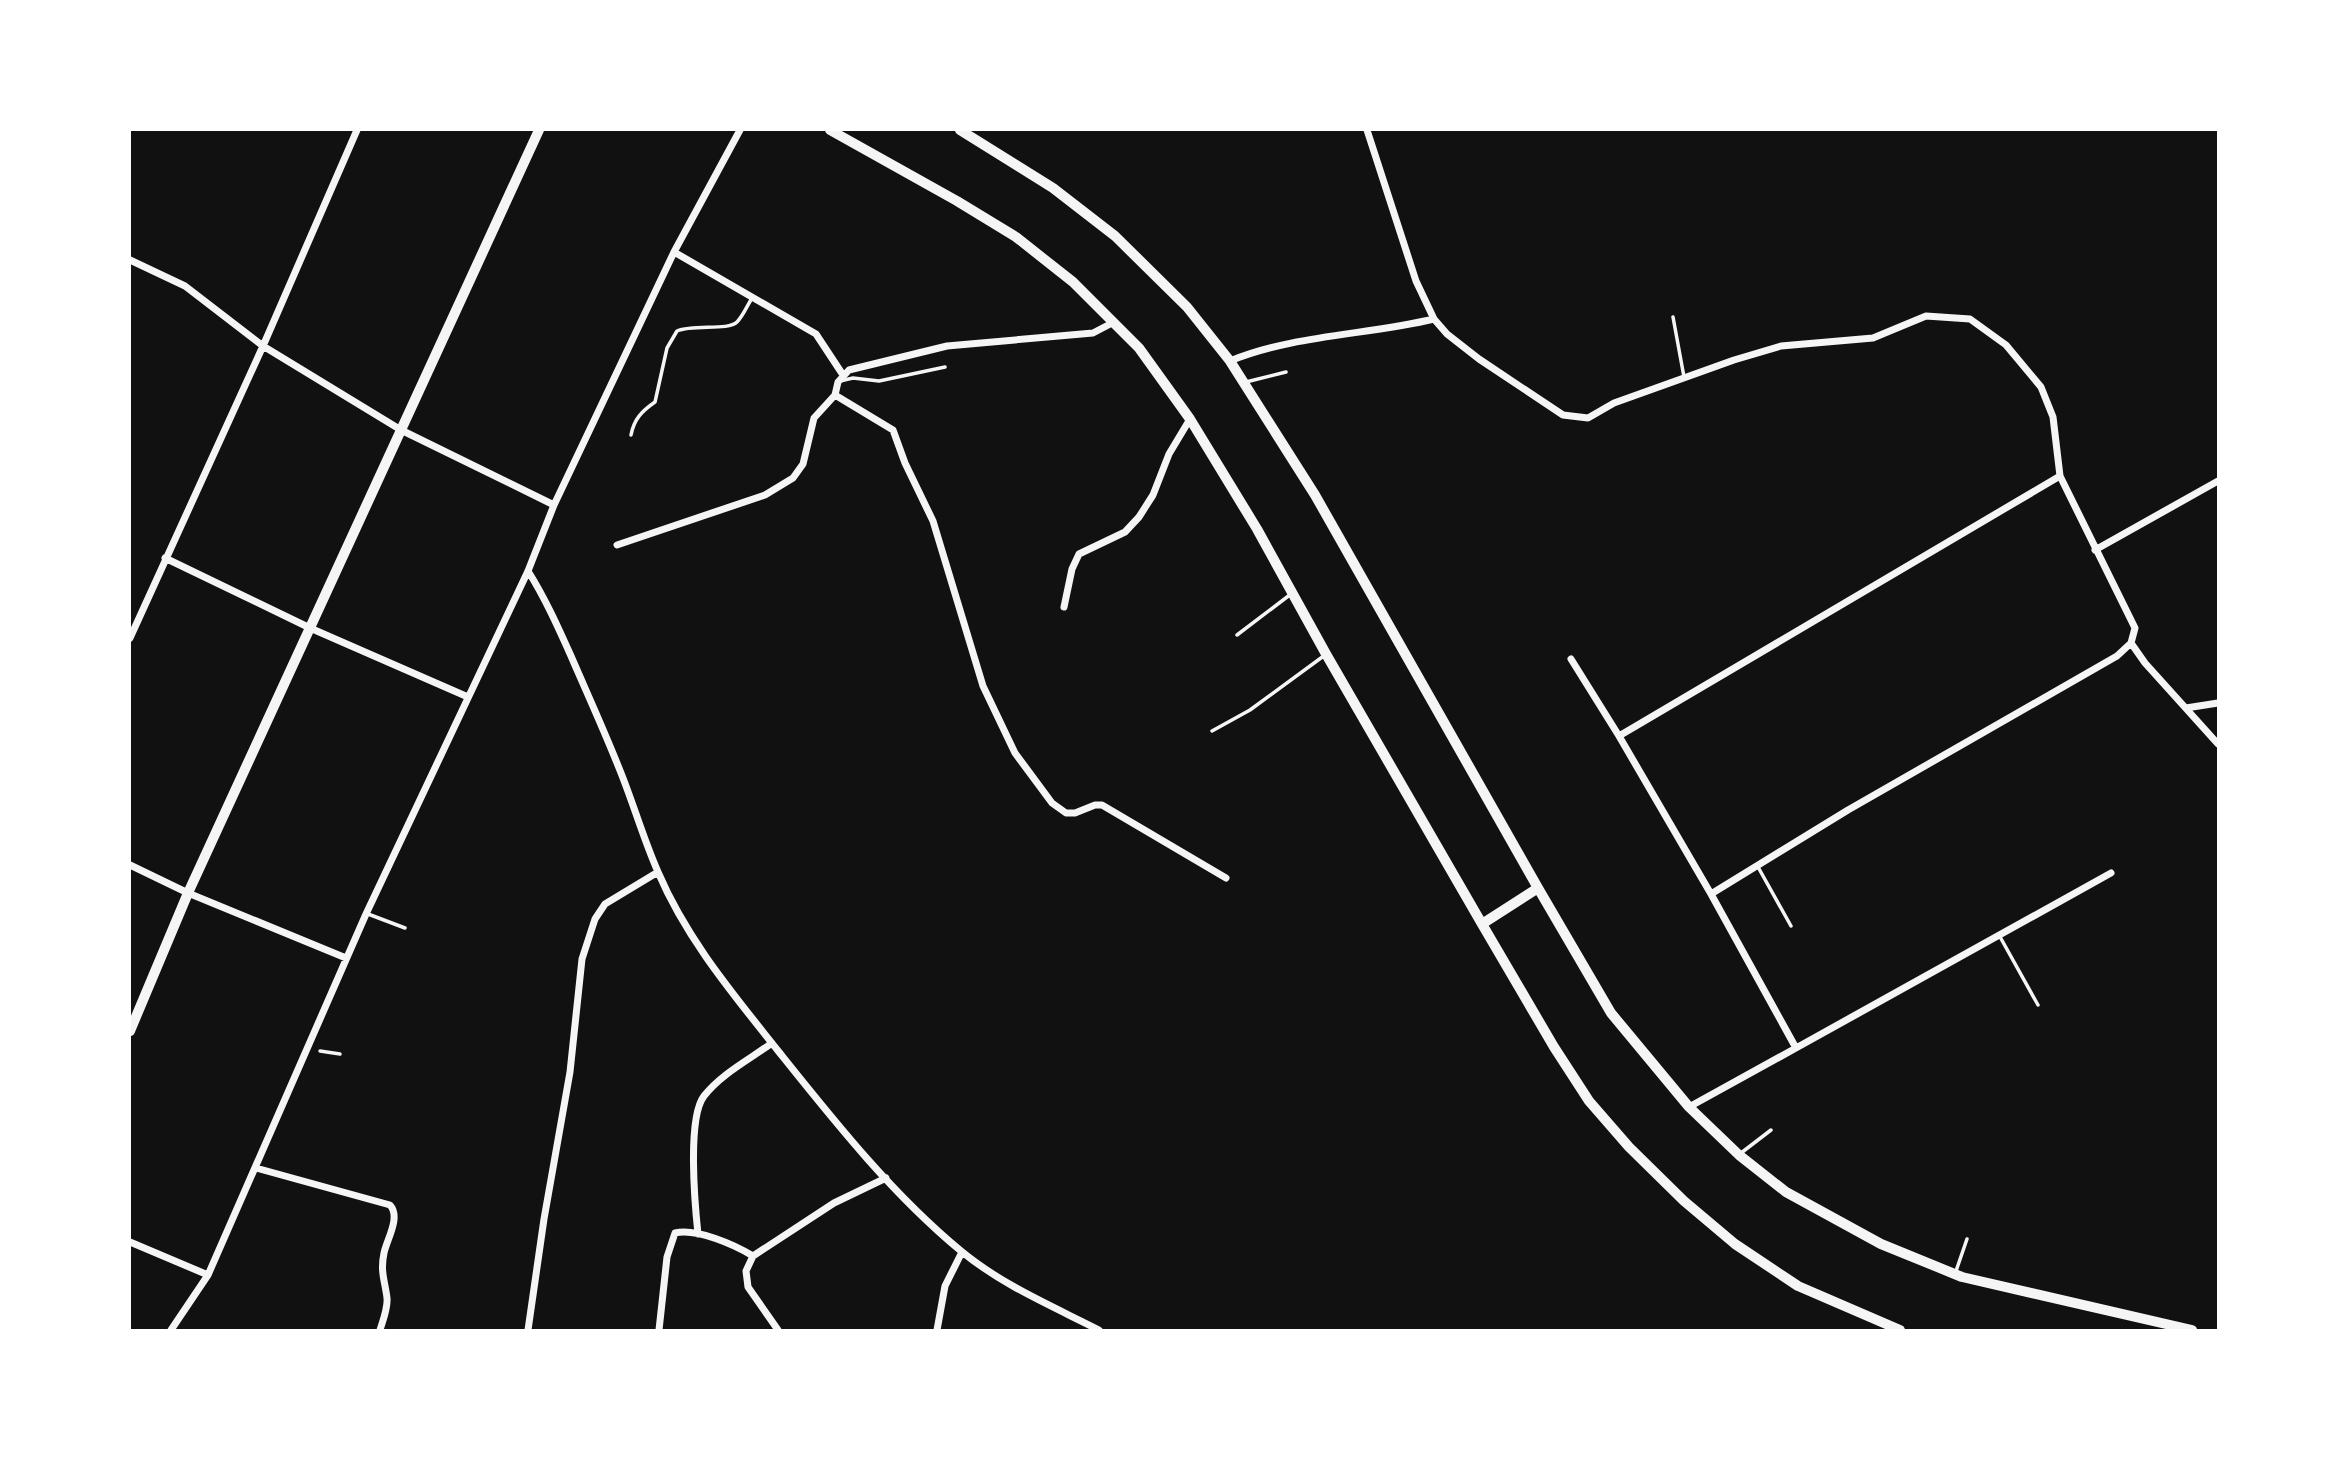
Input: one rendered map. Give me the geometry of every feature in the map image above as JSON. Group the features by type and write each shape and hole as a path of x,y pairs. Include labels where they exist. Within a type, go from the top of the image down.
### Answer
{"main road":[{"path":"830,130 1016,237 1073,282 1151,362 1191,419 1258,529 1326,654 1482,924 1589,1101 1629,1147 1735,1244 1798,1286 1877,1326 1900,1331"},
{"path":"960,130 1054,188 1115,236 1187,307 1230,361 1315,495 1611,1013 1689,1107 1739,1154 1786,1192 1881,1244 1955,1275 2192,1331"},
{"path":"1482,924 1538,888"}],"street":[{"path":"130,638 263,346 357,130"},
{"path":"130,1031 188,893 539,130"},
{"path":"171,1331 208,1275 346,958 528,571 554,505 674,252 740,130"},
{"path":"1367,130 1416,281 1434,319 1447,334 1479,359 1563,415 1588,418 1614,403 1734,360 1781,346 1872,338 1926,316 1970,319 2006,345 2041,387 2053,417 2060,476 2136,628 2131,643 2117,656 2082,677 1848,810 1710,894"},
{"path":"674,252 816,334 841,378"},
{"path":"130,260 186,286 263,346 401,430 554,505"},
{"path":"1230,361 1255,351 1434,319"},
{"path":"617,545 765,495 793,478 803,464 814,418 835,395 841,378 849,370 947,346 1093,333 1114,322"},
{"path":"835,395 893,430 898,438 905,463 933,521 983,686 1015,753 1052,803 1066,813 1102,805 1226,878"},
{"path":"1064,607 1072,569 1079,554 1125,532 1139,517 1153,495 1169,454 1191,419"},
{"path":"1619,736 2060,476"},
{"path":"2095,550 2218,481"},
{"path":"165,558 310,628 468,697"},
{"path":"528,571 553,615 593,707 658,872 685,926 724,984 830,1117 915,1210 962,1252 995,1275 1033,1298 1099,1331"},
{"path":"2131,643 2218,744"},
{"path":"1571,659 1619,736 1796,1048"},
{"path":"2186,708 2218,703"},
{"path":"130,865 188,893 346,958"},
{"path":"528,1331 544,1219 570,1072 582,960 595,919 605,904 658,872"},
{"path":"1689,1107 2111,873"},
{"path":"698,1234 692,1174 697,1120 703,1098 729,1073 772,1043"},
{"path":"256,1168 390,1205 394,1209 395,1217 383,1256 382,1282 387,1299 380,1331"},
{"path":"778,1331 748,1287 746,1271 753,1256 834,1203 886,1178"},
{"path":"659,1331 667,1258 672,1238 678,1232 698,1234 737,1246 753,1256"},
{"path":"130,1242 208,1275"},
{"path":"937,1331 946,1286 962,1252"}],"lane":[{"path":"631,435 633,424 643,411 655,402 667,348 677,331 695,326 726,328 735,325 752,298"},
{"path":"1673,317 1684,379"},
{"path":"841,378 879,381 945,367"},
{"path":"1244,382 1286,372"},
{"path":"1237,635 1293,593"},
{"path":"1212,731 1250,710 1326,654"},
{"path":"1757,865 1791,926"},
{"path":"366,914 405,928"},
{"path":"1999,935 2038,1005"},
{"path":"1739,1154 1771,1130"},
{"path":"1955,1275 1966,1239"}],"path":[{"path":"307,1049 340,1054"}]}
